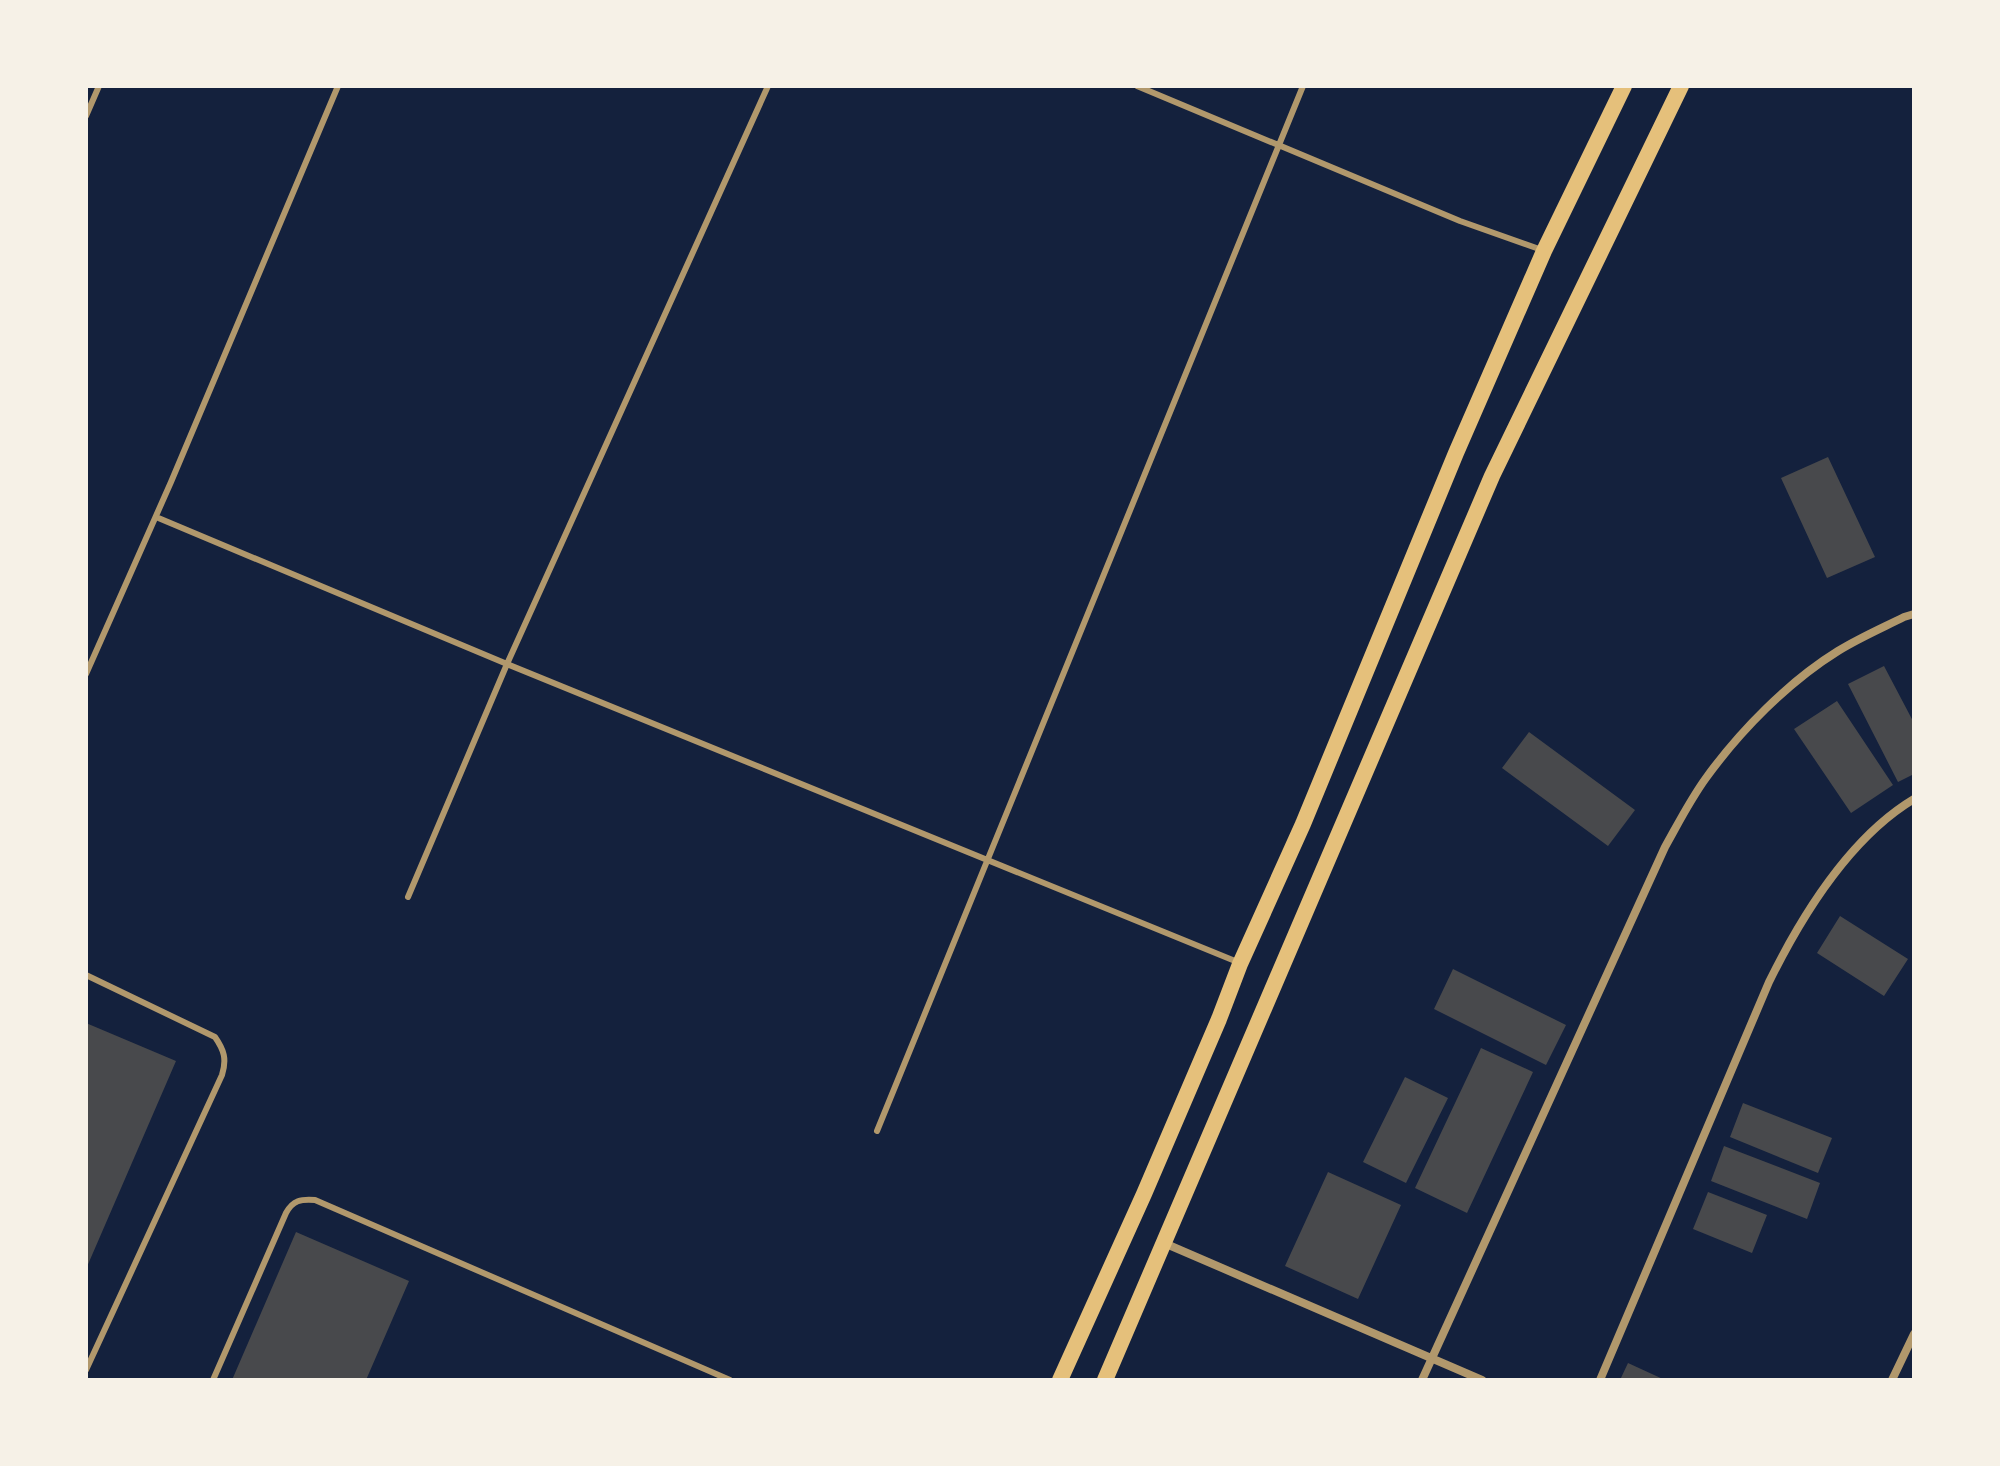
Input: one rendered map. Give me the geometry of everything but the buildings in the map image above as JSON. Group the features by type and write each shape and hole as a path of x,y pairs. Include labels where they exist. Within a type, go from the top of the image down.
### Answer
{"main road":[{"path":"1060,1380 1303,824 1456,453 1544,251 1624,86"},
{"path":"1105,1380 1492,476 1681,86"}],"street":[{"path":"1422,1380 1665,847 1693,798 1746,729 1800,678 1838,651 1914,614"},
{"path":"1600,1380 1784,950 1812,904 1857,845 1914,799"},
{"path":"1164,1243 1482,1380"},
{"path":"1892,1380 1914,1334"}],"lane":[{"path":"86,116 99,86"},
{"path":"86,674 156,517 338,86"},
{"path":"408,897 507,664 768,86"},
{"path":"1137,86 1460,221 1544,251"},
{"path":"877,1131 1303,86"},
{"path":"156,517 1240,964"},
{"path":"86,975 215,1037 223,1048 226,1062 86,1370"},
{"path":"213,1380 286,1213 290,1205 301,1199 315,1200 730,1380"}]}
